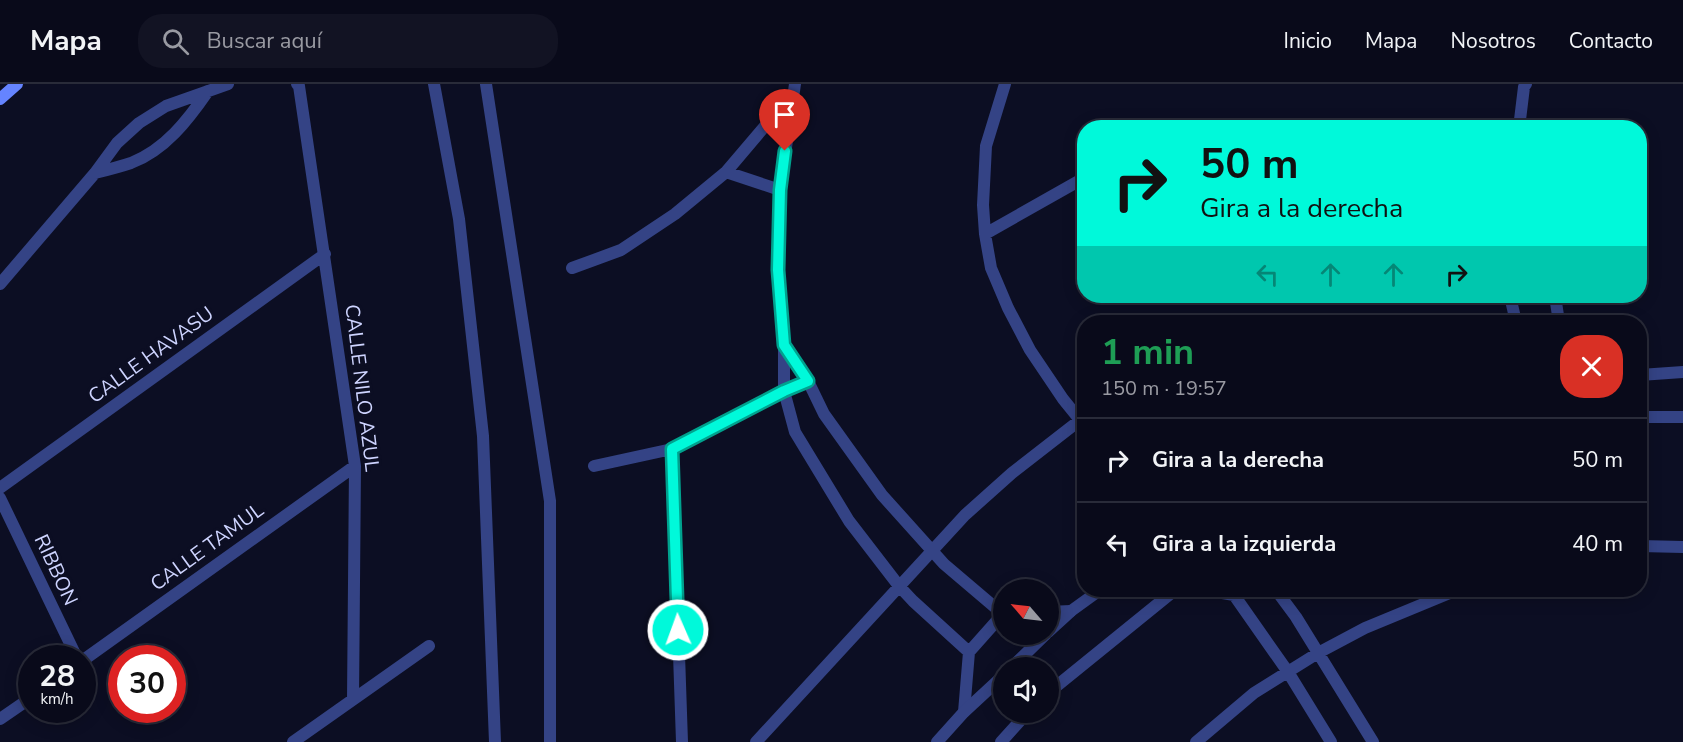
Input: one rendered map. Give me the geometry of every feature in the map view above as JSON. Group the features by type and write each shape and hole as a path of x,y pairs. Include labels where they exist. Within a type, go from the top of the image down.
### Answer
{"main road":[{"path":"0,99 17,84"}],"street":[{"path":"0,284 95,173 117,143 139,123 166,106 228,84"},
{"name":"CALLE NILO AZUL","path":"297,84 325,254 355,466 353,699"},
{"path":"434,84 459,219 483,436 495,742"},
{"path":"486,84 550,501 550,742"},
{"path":"1005,84 986,146 983,205 991,268 1008,308 1030,350 1064,399 1077,413"},
{"path":"1520,120 1524,85"},
{"path":"572,268 621,250 675,214 726,172 794,88"},
{"path":"794,88 780,190 778,270 784,345 784,391 795,432 849,521 899,586 969,652"},
{"path":"95,173 133,162 161,144 184,124 208,91"},
{"path":"726,172 780,190"},
{"path":"985,234 1077,182"},
{"name":"CALLE HAVASU","path":"0,488 325,254"},
{"path":"784,345 808,381 824,414 882,495 944,564 993,607"},
{"path":"1647,375 1683,372"},
{"path":"594,466 672,449 808,381"},
{"path":"1647,417 1683,417"},
{"path":"756,742 965,515 1012,473 1077,422"},
{"path":"672,449 682,742"},
{"name":"CALLE TAMUL","path":"96,651 355,466"},
{"name":"RIBBON","path":"0,498 70,645"},
{"path":"1647,546 1683,547"},
{"path":"1059,622 1090,597"},
{"path":"1059,684 1166,597"},
{"path":"1241,597 1331,742"},
{"path":"1281,597 1296,617 1373,742"},
{"path":"1196,742 1254,693 1318,653 1365,627 1440,597"},
{"path":"1059,612 1071,611"},
{"path":"964,712 969,652 993,627"},
{"path":"1022,657 1035,645"},
{"path":"293,742 429,646"},
{"path":"937,742 964,712 993,685"},
{"path":"0,719 18,707"},
{"path":"1001,742 1018,723"}],"route":[{"path":"678,630 672,449 808,381 784,345 778,270 780,190 785,151"}]}
